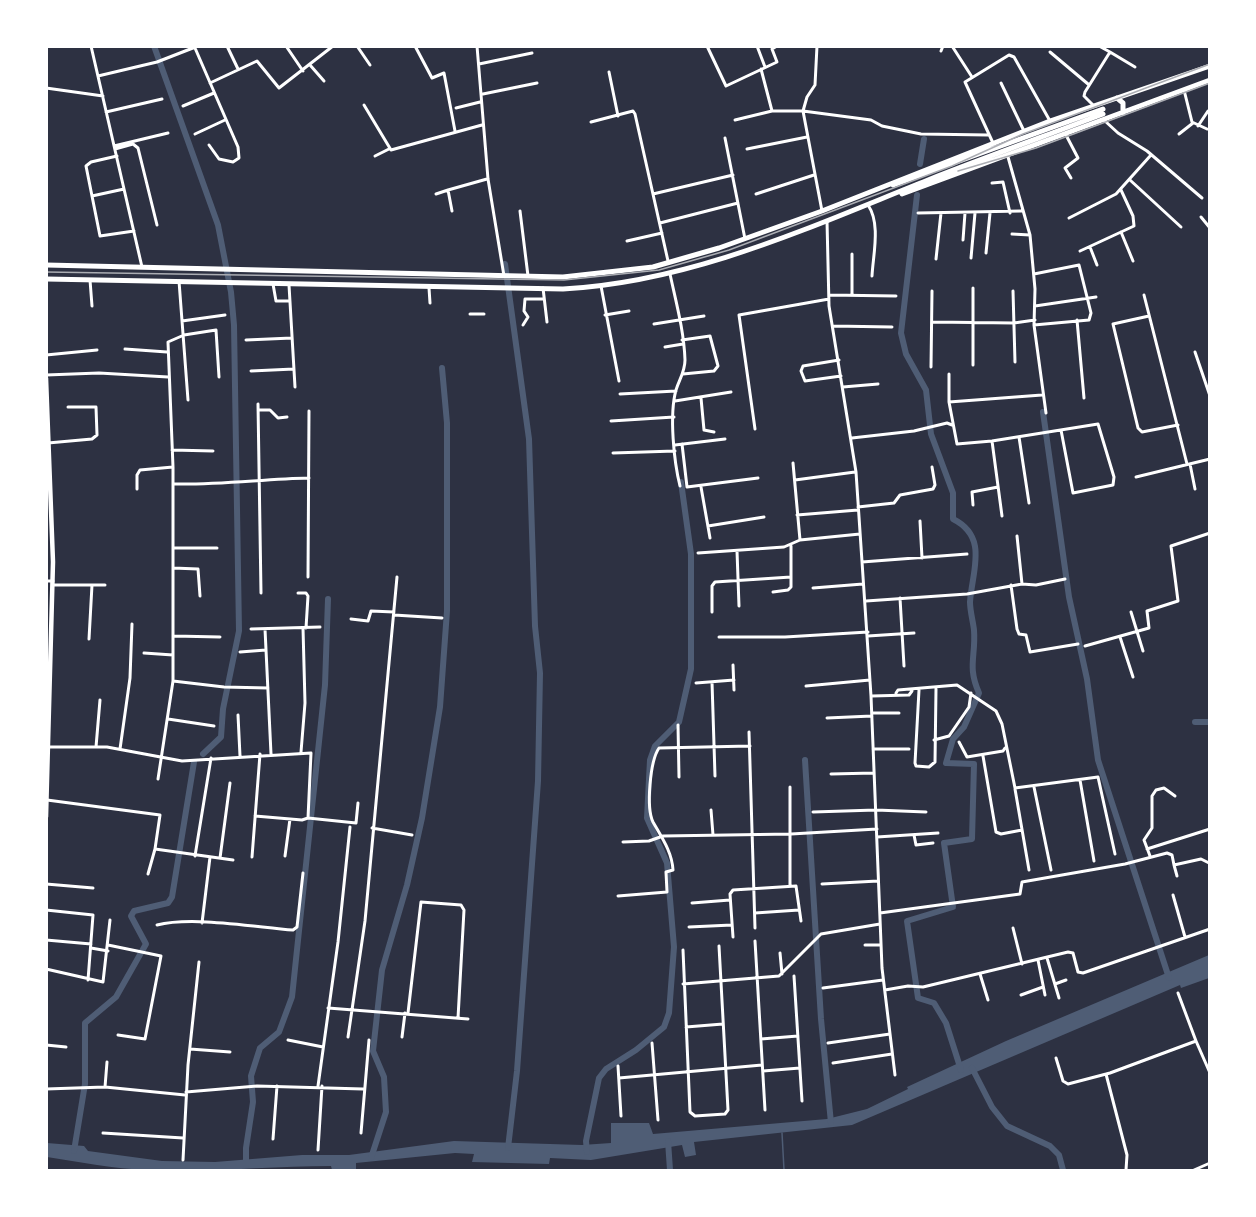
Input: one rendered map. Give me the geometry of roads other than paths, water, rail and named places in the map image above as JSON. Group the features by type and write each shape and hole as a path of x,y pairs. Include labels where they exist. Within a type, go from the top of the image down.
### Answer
{"main road":[{"path":"46,266 506,276 600,275 669,263 745,239 1050,121 1209,66"},
{"path":"866,194 1104,115 1123,114 1209,80"},
{"path":"1117,98 1124,103 1123,114"},
{"path":"870,205 1066,135 1104,115"},
{"path":"46,279 543,288 601,286 670,274 722,259 828,221 1104,115"},
{"path":"418,274 418,286"},
{"path":"600,275 601,286"},
{"path":"46,377 53,583 49,638 46,817"}],"street":[{"path":"91,46 142,268"},
{"path":"227,46 238,69"},
{"path":"286,46 303,71"},
{"path":"210,83 256,61 279,88 333,46"},
{"path":"357,46 370,65"},
{"path":"415,46 432,78 444,73 455,131"},
{"path":"477,46 488,179 506,276"},
{"path":"707,46 726,86 777,62 772,49 777,46"},
{"path":"757,46 772,111"},
{"path":"952,46 972,77"},
{"path":"1099,46 1135,67"},
{"path":"98,76 159,62 196,47 238,147 239,158 233,162 219,159 209,145"},
{"path":"818,47 815,85 807,96 803,111 822,211"},
{"path":"1050,52 1088,84"},
{"path":"1094,107 1084,95 1088,84 1110,52"},
{"path":"479,64 532,53"},
{"path":"993,143 965,86 967,80 1011,56 1050,121"},
{"path":"310,65 324,81"},
{"path":"609,72 618,116"},
{"path":"482,94 537,82"},
{"path":"1001,83 1024,131"},
{"path":"46,88 103,96"},
{"path":"1184,90 1193,123 1206,129"},
{"path":"183,106 214,93"},
{"path":"106,112 162,99"},
{"path":"456,108 480,102"},
{"path":"364,105 389,149"},
{"path":"591,122 633,111 640,130 669,263"},
{"path":"735,120 772,111 803,111 871,120 882,126 921,134 988,135"},
{"path":"1198,126 1208,111"},
{"path":"1104,115 1118,133 1151,155 1202,198"},
{"path":"195,134 225,120"},
{"path":"1179,134 1193,123"},
{"path":"375,156 389,149 482,125"},
{"path":"115,148 168,133"},
{"path":"1066,135 1077,158 1065,168 1071,178"},
{"path":"747,149 807,137"},
{"path":"725,138 745,239"},
{"path":"115,148 133,144 138,148 157,225"},
{"path":"1069,218 1108,200 1121,190 1151,155"},
{"path":"117,156 88,163 100,236 134,231"},
{"path":"1008,157 1030,235 1034,274 1034,325 1046,413"},
{"path":"653,194 733,175"},
{"path":"756,194 814,175"},
{"path":"436,194 488,179"},
{"path":"1130,180 1181,226"},
{"path":"992,183 1003,182 1010,213"},
{"path":"92,196 124,189"},
{"path":"448,190 452,210"},
{"path":"1080,251 1134,226 1121,190"},
{"path":"660,223 738,203"},
{"path":"870,205 875,228 872,276"},
{"path":"520,211 528,276"},
{"path":"918,213 1022,211"},
{"path":"936,259 941,213"},
{"path":"963,240 965,213"},
{"path":"971,258 975,213"},
{"path":"986,253 990,213"},
{"path":"1201,217 1209,228"},
{"path":"828,221 829,297 856,472 868,634 881,945 895,1075"},
{"path":"1121,232 1133,261"},
{"path":"627,241 662,233"},
{"path":"1012,234 1030,235"},
{"path":"1090,247 1097,265"},
{"path":"852,254 852,295"},
{"path":"1034,274 1077,265 1089,298 1091,317 1034,325"},
{"path":"670,274 680,320 682,342 683,374 676,391 674,417 675,451 680,486"},
{"path":"90,280 92,306"},
{"path":"179,281 188,400"},
{"path":"273,283 276,301 290,301"},
{"path":"289,283 295,387"},
{"path":"429,286 430,303"},
{"path":"601,286 619,381"},
{"path":"543,288 547,322"},
{"path":"973,288 973,365"},
{"path":"931,367 932,291"},
{"path":"1013,291 1015,362"},
{"path":"1144,295 1195,489"},
{"path":"755,429 738,319 743,312 829,297 897,296"},
{"path":"1035,306 1096,297"},
{"path":"523,325 528,317 524,311 525,299 544,298"},
{"path":"605,315 629,311"},
{"path":"470,314 484,314"},
{"path":"182,321 225,315"},
{"path":"654,324 704,316"},
{"path":"1149,316 1113,324 1138,431 1178,426"},
{"path":"932,322 1014,323 1035,320"},
{"path":"1077,320 1084,398"},
{"path":"833,326 892,327"},
{"path":"158,779 173,681 174,484 168,342 184,335 216,330 219,377"},
{"path":"665,347 710,336 718,366 714,371 683,374"},
{"path":"246,340 292,338"},
{"path":"125,349 167,352"},
{"path":"46,355 97,350"},
{"path":"1195,352 1209,396"},
{"path":"839,360 803,366 801,371 805,381 841,376"},
{"path":"251,371 294,369"},
{"path":"46,377 99,373 168,377"},
{"path":"950,374 952,425 957,444 992,441 1098,424 1114,477 1113,484 1073,494 1061,430"},
{"path":"843,387 878,384"},
{"path":"620,394 676,391"},
{"path":"675,401 731,392"},
{"path":"950,402 1042,395"},
{"path":"701,398 704,430 714,432"},
{"path":"258,404 261,593"},
{"path":"49,443 93,439 97,435 96,407 68,407"},
{"path":"258,410 270,410 278,417 287,417"},
{"path":"308,577 309,411"},
{"path":"611,421 674,417"},
{"path":"852,438 926,429 947,423 952,425"},
{"path":"1019,436 1029,503"},
{"path":"675,445 725,439"},
{"path":"992,441 1002,516"},
{"path":"682,444 687,487 758,478"},
{"path":"172,450 213,451"},
{"path":"613,453 675,451"},
{"path":"1136,477 1209,459"},
{"path":"793,463 800,540"},
{"path":"798,515 894,503 900,495 933,489 935,485 932,466"},
{"path":"137,489 137,475 140,470 173,467"},
{"path":"795,480 856,472"},
{"path":"174,484 309,478"},
{"path":"701,487 710,538"},
{"path":"973,505 972,492 998,487"},
{"path":"708,526 764,517"},
{"path":"920,521 922,558"},
{"path":"1085,646 1149,628 1147,611 1178,602 1172,546 1209,533"},
{"path":"698,553 791,546 800,540 860,534"},
{"path":"1017,536 1022,584"},
{"path":"773,592 790,589 791,546"},
{"path":"173,548 217,548"},
{"path":"737,551 739,606"},
{"path":"862,562 967,554"},
{"path":"173,568 198,569 200,596"},
{"path":"712,612 712,584 791,577"},
{"path":"348,1037 365,921 397,578"},
{"path":"866,601 967,594 1011,585 1036,585 1065,579"},
{"path":"46,581 105,585"},
{"path":"813,588 863,584"},
{"path":"89,639 92,585"},
{"path":"1011,585 1017,629 1019,634 1026,635 1030,652 1078,644"},
{"path":"298,593 306,593 308,596 304,628 304,703 301,752"},
{"path":"900,598 904,666"},
{"path":"351,619 368,621 371,611 442,618"},
{"path":"1131,612 1143,651"},
{"path":"120,749 130,678 132,624"},
{"path":"251,629 321,627"},
{"path":"265,629 271,754"},
{"path":"719,637 914,633"},
{"path":"173,636 220,637"},
{"path":"1120,638 1133,677"},
{"path":"240,652 266,650"},
{"path":"144,653 173,655"},
{"path":"733,665 734,690"},
{"path":"696,683 734,680"},
{"path":"806,686 870,680"},
{"path":"173,681 232,688 268,688"},
{"path":"712,682 715,776"},
{"path":"871,696 896,693 898,696 909,695 912,691 957,686 973,694 998,714 1015,788 1029,870"},
{"path":"919,690 916,766 933,765 936,689"},
{"path":"934,740 949,736 969,707 973,694"},
{"path":"96,747 100,700"},
{"path":"827,718 899,713"},
{"path":"238,715 240,756"},
{"path":"168,719 214,726"},
{"path":"678,725 679,777"},
{"path":"750,732 755,928"},
{"path":"959,742 965,756 983,756 1003,751 1005,748"},
{"path":"618,896 665,894 672,863 653,823 649,808 651,769 659,748 750,746"},
{"path":"48,747 120,749 182,761 260,754 311,753 311,818"},
{"path":"873,749 909,748"},
{"path":"252,856 260,754"},
{"path":"983,756 996,832 1001,834 1022,830"},
{"path":"195,856 211,758"},
{"path":"831,774 874,772"},
{"path":"1015,788 1099,778 1115,854"},
{"path":"1080,780 1094,861"},
{"path":"220,858 230,783"},
{"path":"790,787 790,886"},
{"path":"1034,787 1051,870"},
{"path":"1150,856 1144,840 1153,822 1152,796 1156,790 1164,788 1175,796"},
{"path":"47,800 116,807 160,815 155,849 148,874"},
{"path":"255,816 302,820 311,818 356,824 358,803"},
{"path":"711,810 713,835"},
{"path":"813,812 876,810 926,812"},
{"path":"285,856 290,819"},
{"path":"318,1150 323,1047 338,942 350,828"},
{"path":"372,828 412,835"},
{"path":"623,842 713,835 804,834 877,829"},
{"path":"1147,849 1209,829"},
{"path":"877,837 938,833"},
{"path":"914,835 916,845 933,843"},
{"path":"155,849 233,860"},
{"path":"880,913 946,906 1020,894 1022,882 1125,864 1150,856 1170,854 1177,876"},
{"path":"202,923 210,857"},
{"path":"1174,865 1201,859 1209,863"},
{"path":"157,926 171,922 293,930 297,927 303,873"},
{"path":"822,884 878,881"},
{"path":"46,884 93,888"},
{"path":"733,937 731,891 796,886 801,921"},
{"path":"1173,895 1185,937"},
{"path":"692,903 730,900"},
{"path":"402,1037 420,905 424,901 463,907 458,1018"},
{"path":"46,910 93,915 88,980"},
{"path":"755,913 799,910"},
{"path":"46,969 88,980 101,982 105,980 110,920"},
{"path":"683,984 782,974 821,934 880,924"},
{"path":"689,927 732,925"},
{"path":"1013,928 1022,964"},
{"path":"885,990 915,986 921,988 1071,952 1078,972 1083,973 1209,929"},
{"path":"46,940 91,946 108,951"},
{"path":"754,941 765,1110"},
{"path":"108,945 161,956 145,1040 118,1035"},
{"path":"865,945 881,945"},
{"path":"683,950 691,1115 725,1114 728,1110 727,1068 719,946"},
{"path":"780,953 782,974"},
{"path":"1047,958 1059,998"},
{"path":"1038,960 1045,995"},
{"path":"183,1160 189,1049 199,962"},
{"path":"980,974 988,1000"},
{"path":"794,975 802,1101"},
{"path":"823,988 884,980"},
{"path":"1055,984 1066,980"},
{"path":"1021,995 1043,987"},
{"path":"1178,993 1209,1073"},
{"path":"328,1008 468,1020"},
{"path":"686,1027 723,1024"},
{"path":"828,1043 890,1034"},
{"path":"760,1039 798,1036"},
{"path":"288,1040 323,1047"},
{"path":"361,1133 369,1040"},
{"path":"1056,1058 1065,1083 1106,1074 1196,1041"},
{"path":"652,1043 658,1120"},
{"path":"46,1044 66,1047"},
{"path":"189,1049 230,1052"},
{"path":"833,1064 892,1054"},
{"path":"105,1087 107,1062"},
{"path":"620,1078 762,1065"},
{"path":"618,1066 621,1116"},
{"path":"763,1071 800,1068"},
{"path":"1106,1074 1127,1155 1126,1170"},
{"path":"46,1089 105,1087 186,1093 242,1086 320,1086 363,1089"},
{"path":"273,1139 277,1086"},
{"path":"103,1133 183,1138"},
{"path":"1194,1170 1209,1163"}],"water":[{"path":"1209,955 1209,978 1181,988 1180,985 852,1125 694,1142 696,1155 685,1157 682,1145 591,1160 550,1158 549,1164 472,1162 474,1154 455,1153 356,1163 356,1170 332,1170 331,1166 170,1171 122,1168 47,1157 47,1143 84,1146 88,1151 162,1161 215,1162 302,1155 349,1155 454,1141 582,1145 611,1143 611,1123 649,1123 653,1134 827,1119 867,1109 908,1089 907,1087 1006,1041"}],"waterway":[{"path":"154,46 218,225 231,292 234,325 239,631 223,709 221,737 203,754"},
{"path":"920,164 924,139"},
{"path":"917,195 901,333 906,354 926,390 931,434 953,493 953,519 964,526 975,545 976,556 970,609 974,630 973,676 979,693 964,727 953,739 946,763 974,764 972,839 944,843 953,907 907,921 918,998 934,1003 946,1023 961,1070"},
{"path":"505,264 529,439 535,626 540,673 538,781 517,1071 508,1148"},
{"path":"371,1158 386,1112 384,1077 373,1051 382,970 407,885 422,818 440,707 447,611 447,423 442,368"},
{"path":"1043,412 1069,597 1087,679 1098,760 1169,978"},
{"path":"587,1152 586,1141 599,1078 606,1069 636,1050 664,1027 669,1013 674,947 667,863 647,818 650,760 655,746 679,722 691,669 691,554 681,482"},
{"path":"246,1165 246,1148 253,1102 251,1076 260,1048 279,1032 292,997 325,685 328,599"},
{"path":"1195,722 1210,722"},
{"path":"805,760 821,1019 831,1123"},
{"path":"74,1151 85,1084 85,1023 116,997 146,944 131,916 134,911 168,903 172,897 194,762"},
{"path":"972,1068 992,1107 1007,1126 1050,1146 1059,1155 1063,1170"},
{"path":"782,1133 784,1170"},
{"path":"668,1141 670,1170"}],"railway":[{"path":"46,272 564,280 659,270 729,250 952,166 1023,134 1210,64"},
{"path":"958,171 1036,148 1210,83"}]}
